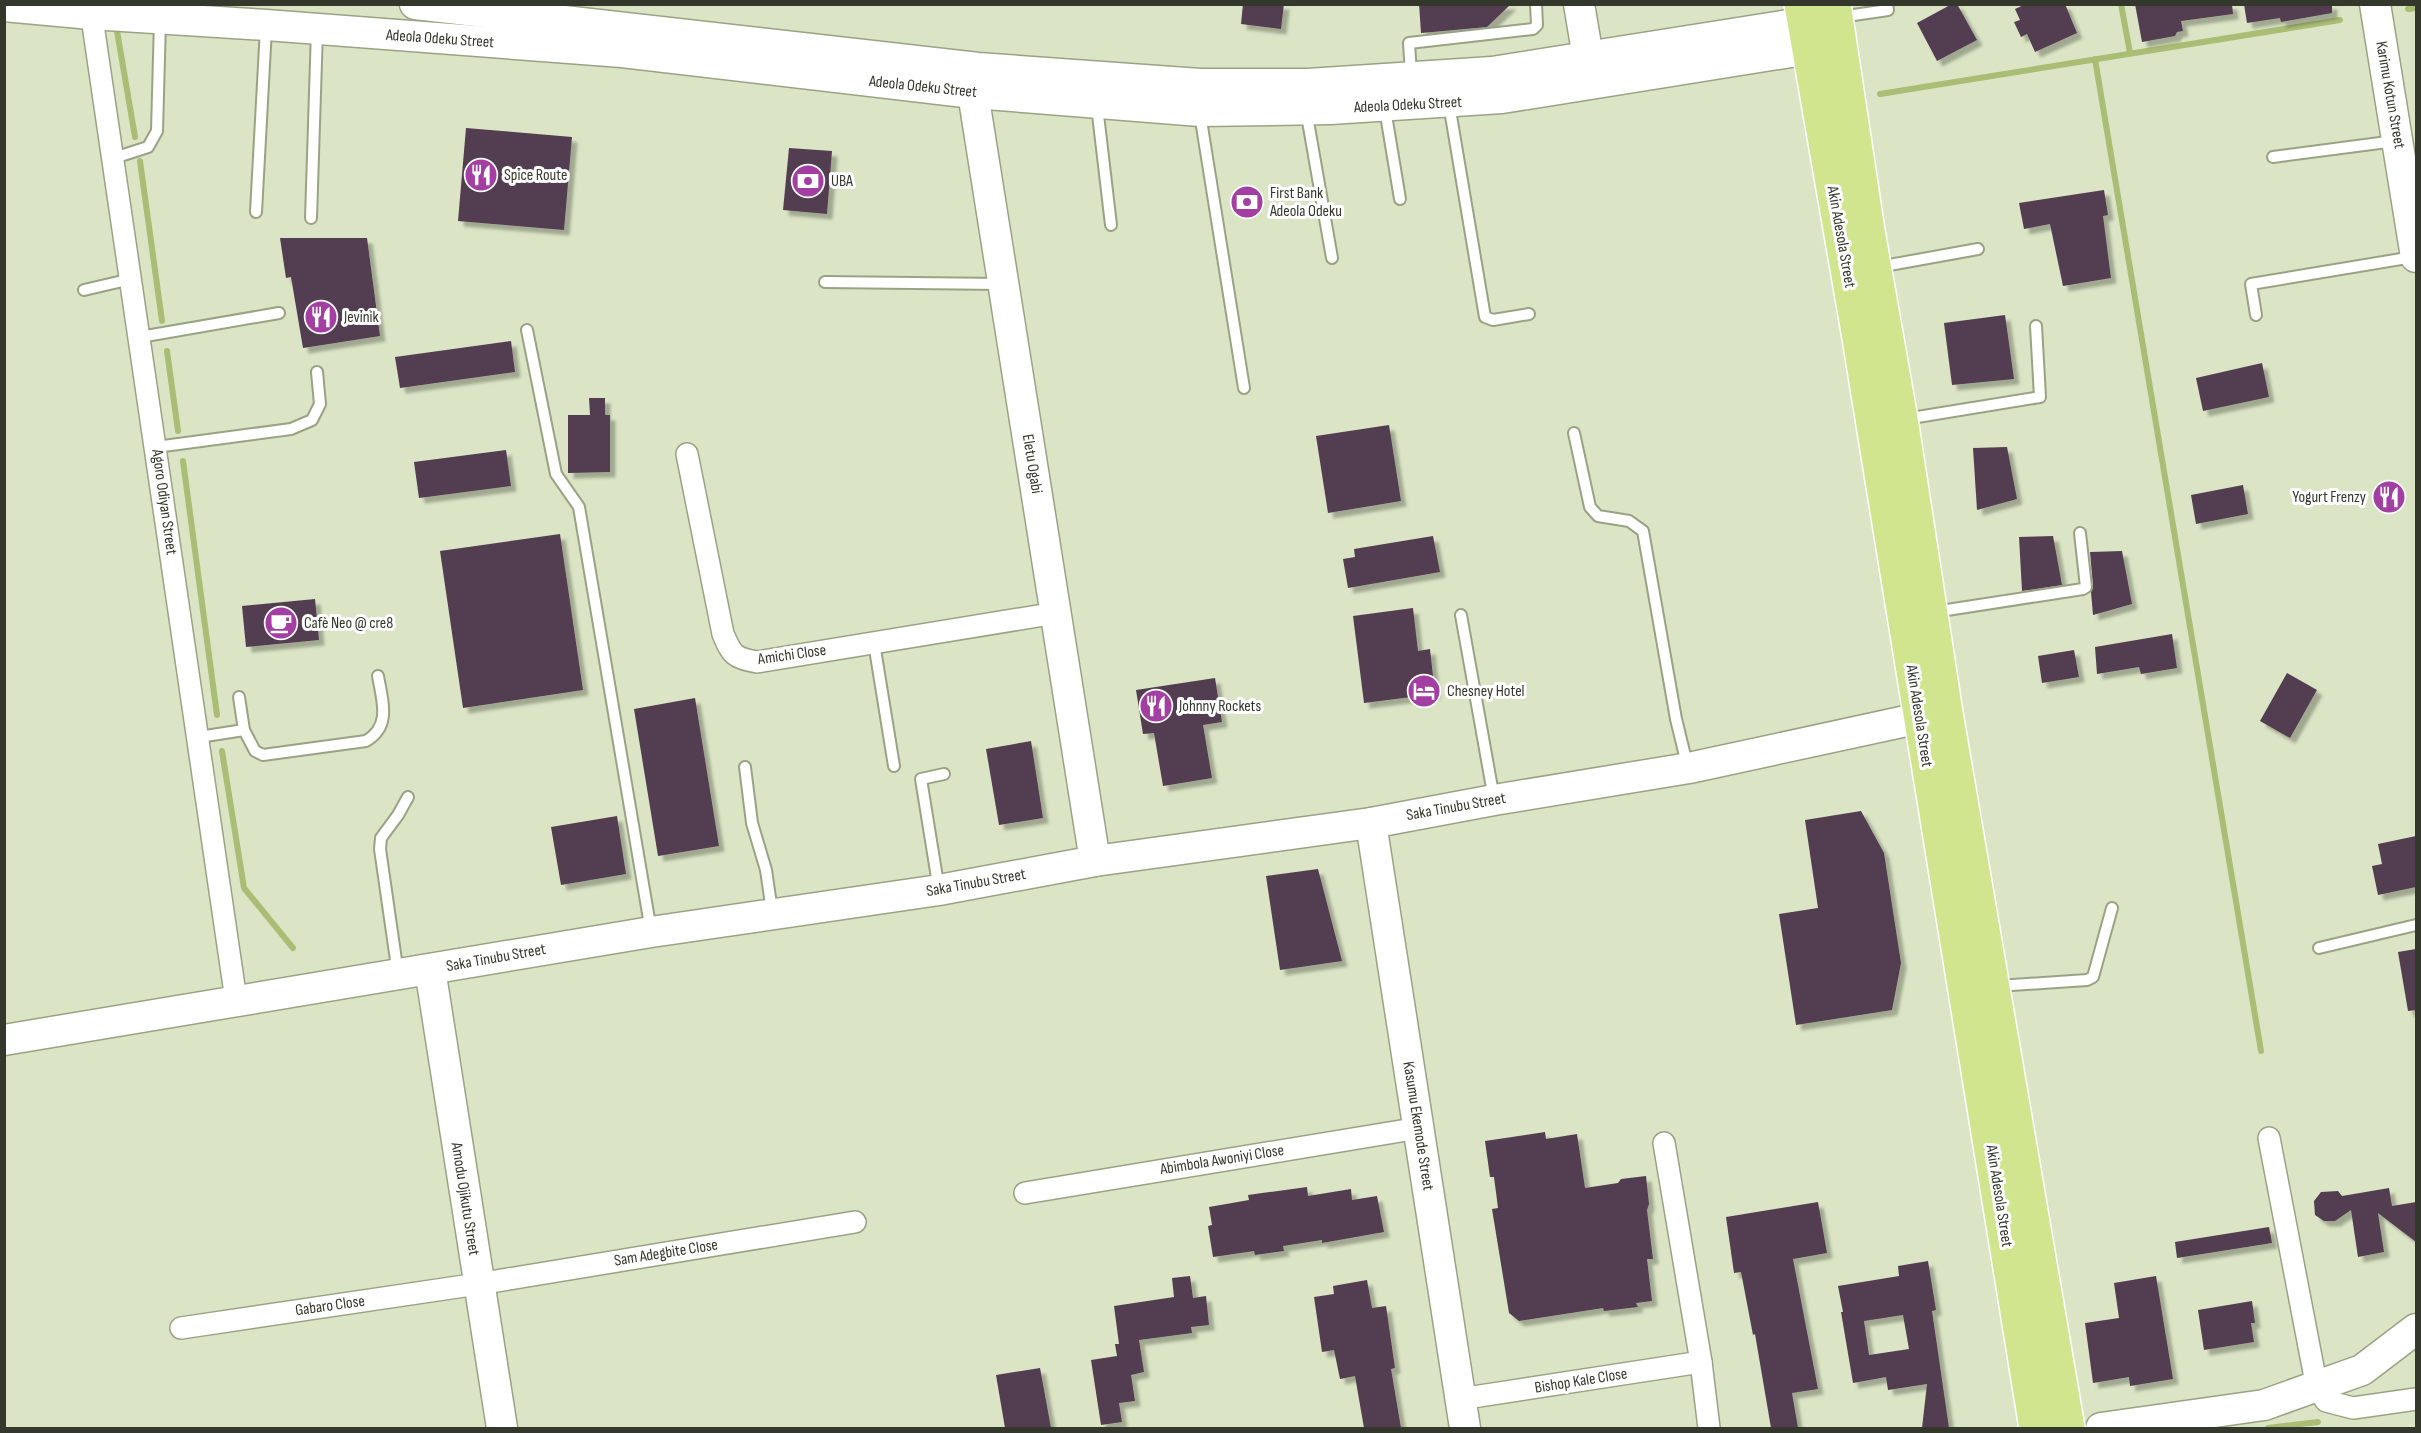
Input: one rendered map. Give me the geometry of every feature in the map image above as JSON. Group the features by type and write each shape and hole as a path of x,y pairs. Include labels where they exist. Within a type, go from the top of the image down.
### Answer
{"main road":[{"name":"Akin Adesola Street","path":"1837,22 1875,267 1902,419 1930,612 1933,715 2036,1428"},
{"name":"Akin Adesola Street","path":"1805,25 1858,332 1933,715 1991,987 2068,1428"}],"street":[{"name":"Adeola Odeku Street","path":"415,4 623,40 976,80 1097,103 1200,111 1306,110 1502,99 1591,71 1805,25 1837,22"},
{"path":"1579,4 1591,71"},
{"name":"Karimu Kotun Street","path":"2375,4 2407,139 2416,257"},
{"name":"Adeola Odeku Street","path":"4,6 91,9 160,18 317,29 623,40"},
{"name":"Agoro Odiyan Street","path":"91,9 237,1000"},
{"name":"Adeola Odeku Street","path":"976,80 1308,84 1492,72 1591,71"},
{"name":"Eletu Ogabi","path":"976,80 1004,284 1095,861"},
{"name":"Amichi Close","path":"687,454 723,634 731,652 740,659 757,662 1056,613"},
{"name":"Saka Tinubu Street","path":"4,1040 651,932 939,890 1095,861 1371,823 1689,768 1933,715"},
{"name":"Kasumu Ekemode Street","path":"1371,823 1465,1428"},
{"name":"Amodu Ojikutu Street","path":"430,969 502,1428"},
{"name":"Abimbola Awoniyi Close","path":"1025,1193 1419,1128"},
{"path":"2269,1138 2317,1388 2326,1401 2353,1408 2416,1399"},
{"path":"1664,1143 1701,1362 1709,1428"},
{"name":"Sam Adegbite Close","path":"478,1284 855,1222"},
{"name":"Gabaro Close","path":"181,1328 478,1284"},
{"path":"2101,1428 2264,1406 2361,1370 2416,1329"},
{"name":"Bishop Kale Close","path":"1460,1399 1701,1362"}],"lane":[{"path":"1412,78 1409,43 1533,29 1537,25 1536,4"},
{"path":"1837,22 1888,10 1887,4"},
{"path":"114,158 148,147 158,131 160,18"},
{"path":"256,212 266,25"},
{"path":"311,218 317,29"},
{"path":"1097,103 1111,225"},
{"path":"1449,103 1485,317 1493,320 1529,314"},
{"path":"1385,105 1400,199"},
{"path":"1306,110 1332,258"},
{"path":"1200,111 1244,388"},
{"path":"2273,157 2407,139"},
{"path":"1875,267 1978,249"},
{"path":"2256,315 2251,284 2416,257"},
{"path":"84,290 131,279"},
{"path":"825,282 1004,284"},
{"path":"140,337 279,313"},
{"path":"1902,419 2040,397 2036,326"},
{"path":"527,330 556,474 579,507 651,932"},
{"path":"156,447 291,429 312,420 320,404 317,372"},
{"path":"1574,433 1590,507 1598,516 1629,521 1643,531 1676,719 1689,768"},
{"path":"1930,612 2083,589 2086,586 2080,532"},
{"path":"1461,615 1494,800"},
{"path":"874,643 894,766"},
{"path":"239,697 244,730 255,751 263,755 366,741 382,727 384,713 378,676"},
{"path":"198,737 244,730"},
{"path":"745,767 752,823 766,870 773,914"},
{"path":"939,890 921,779 944,774"},
{"path":"398,974 380,849 381,838 408,797"},
{"path":"1991,987 2087,980 2092,976 2112,908"},
{"path":"2319,948 2416,925"}],"building":[{"path":"1243,4 1284,4 1281,29 1241,24"},
{"path":"1419,4 1511,4 1487,27 1421,33"},
{"path":"1952,4 1957,4 1977,40 1937,61 1917,23"},
{"path":"2026,4 2065,4 2077,33 2035,52 2027,34 2021,37 2014,22 2020,20 2015,9"},
{"path":"2135,4 2232,4 2233,14 2181,21 2183,31 2177,32 2175,36 2142,42"},
{"path":"2244,4 2332,4 2332,13 2281,22 2280,18 2247,23"},
{"path":"466,128 572,137 564,230 458,221"},
{"name":"UBA","path":"789,148 832,151 827,214 783,210"},
{"path":"2104,190 2108,215 2103,216 2111,278 2063,286 2050,224 2024,229 2019,203"},
{"path":"280,238 367,238 380,336 303,348 291,277 286,278"},
{"path":"2005,315 2014,379 1952,385 1944,323"},
{"path":"511,341 515,372 400,388 395,357"},
{"path":"2262,363 2269,397 2203,411 2196,378"},
{"path":"589,398 605,398 605,415 610,415 610,472 568,473 568,415 590,415"},
{"path":"1389,425 1401,501 1328,513 1316,436"},
{"path":"2007,447 2017,499 1977,510 1973,448"},
{"path":"506,450 511,486 419,498 414,462"},
{"path":"2243,485 2248,514 2196,524 2191,495"},
{"path":"560,534 583,690 463,708 440,551"},
{"path":"1433,536 1440,572 1348,588 1343,559 1355,557 1354,549"},
{"path":"2053,536 2062,585 2022,591 2019,537"},
{"path":"2122,551 2132,604 2093,615 2090,552"},
{"name":"Cafè Neo @ cre8","path":"315,599 319,640 246,647 242,606"},
{"path":"1413,608 1418,651 1430,649 1435,694 1364,703 1353,616"},
{"path":"2172,634 2177,668 2141,674 2139,667 2097,674 2095,647"},
{"path":"2074,650 2079,677 2042,683 2038,656"},
{"path":"2287,673 2317,690 2290,738 2260,721"},
{"path":"1215,678 1222,722 1203,725 1212,778 1163,786 1154,733 1143,734 1136,690"},
{"path":"695,698 719,846 658,856 634,709"},
{"path":"1031,741 1043,818 999,825 986,749"},
{"path":"1861,811 1884,853 1901,963 1892,1010 1796,1025 1779,914 1818,908 1805,820"},
{"path":"617,816 626,874 561,885 551,827"},
{"path":"2416,836 2416,887 2378,895 2372,866 2382,864 2378,844"},
{"path":"1318,869 1342,961 1280,970 1266,876"},
{"path":"2416,949 2416,1010 2408,1011 2398,952"},
{"path":"1545,1132 1546,1139 1577,1134 1585,1188 1618,1183 1621,1179 1646,1176 1649,1204 1647,1210 1653,1259 1647,1259 1652,1301 1636,1303 1638,1307 1604,1311 1603,1308 1519,1321 1509,1313 1492,1209 1498,1208 1494,1177 1490,1177 1485,1141"},
{"path":"1307,1187 1308,1196 1351,1189 1352,1200 1377,1196 1384,1232 1322,1243 1322,1240 1283,1246 1284,1251 1255,1255 1254,1251 1213,1257 1208,1226 1212,1225 1209,1207 1249,1200 1248,1195"},
{"path":"2389,1188 2392,1206 2416,1202 2416,1242 2378,1213 2384,1252 2358,1257 2351,1210 2335,1221 2324,1221 2315,1215 2314,1201 2321,1192 2338,1191 2342,1196"},
{"path":"1818,1202 1827,1253 1793,1259 1818,1389 1792,1393 1798,1428 1771,1428 1755,1334 1753,1335 1741,1272 1734,1273 1726,1217"},
{"path":"2269,1227 2272,1243 2177,1258 2175,1242"},
{"path":"1928,1261 1936,1310 1932,1311 1949,1428 1922,1428 1927,1384 1888,1390 1886,1377 1853,1383 1838,1286 1899,1276 1898,1266","holes":["1903,1315 1909,1349 1869,1355 1864,1321"]},
{"path":"1190,1276 1193,1298 1206,1296 1209,1325 1191,1327 1192,1333 1139,1340 1144,1372 1131,1375 1135,1401 1119,1403 1122,1422 1101,1425 1091,1360 1117,1356 1115,1344 1119,1344 1114,1306 1174,1297 1172,1278"},
{"path":"2156,1276 2173,1379 2130,1386 2129,1377 2093,1383 2085,1323 2119,1318 2114,1283"},
{"path":"1367,1280 1372,1308 1386,1306 1395,1368 1391,1369 1401,1428 1364,1428 1355,1376 1340,1379 1334,1350 1322,1352 1314,1297 1334,1294 1333,1286"},
{"path":"2252,1301 2255,1323 2251,1323 2254,1342 2204,1350 2198,1310"},
{"path":"1040,1368 1051,1428 1005,1428 996,1375"}],"waterway":[{"path":"2121,4 2130,53"},
{"path":"2408,9 2416,8"},
{"path":"1880,94 2340,20"},
{"path":"116,25 135,137"},
{"path":"2095,59 2261,1051"},
{"path":"140,161 162,321"},
{"path":"167,351 178,431"},
{"path":"183,461 217,715"},
{"path":"222,751 244,888 293,948"},
{"path":"2268,1428 2318,1422"}],"place":[{"name":"Spice Route","path":"481,175"},
{"name":"UBA","path":"808,181"},
{"name":"First Bank Adeola Odeku","path":"1247,202"},
{"name":"Jevinik","path":"321,317"},
{"name":"Yogurt Frenzy","path":"2389,497"},
{"name":"Cafè Neo @ cre8","path":"281,623"},
{"name":"Chesney Hotel","path":"1424,691"},
{"name":"Johnny Rockets","path":"1156,706"}]}
